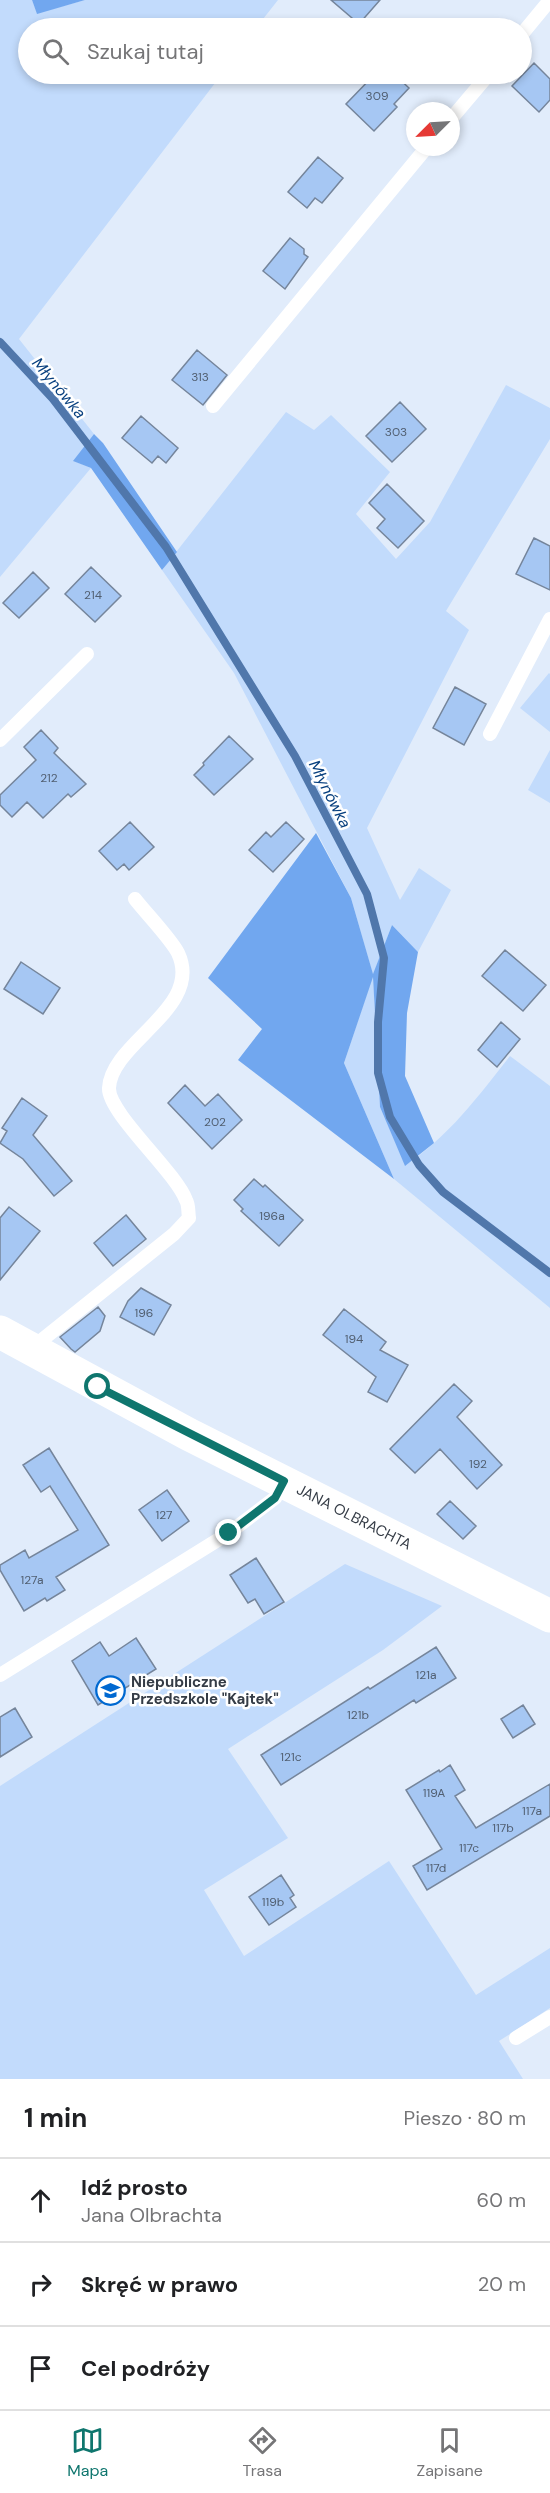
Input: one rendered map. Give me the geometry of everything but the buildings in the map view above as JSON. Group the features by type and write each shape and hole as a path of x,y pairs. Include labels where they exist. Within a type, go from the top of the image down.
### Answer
{"street":[{"name":"JANA OLBRACHTA","path":"0,1332 168,1424 550,1616"}],"lane":[{"path":"532,22 550,0"},
{"path":"460,108 480,84"},
{"path":"213,406 420,156"},
{"path":"490,734 550,619"},
{"path":"0,740 87,654"},
{"path":"30,1349 174,1234 189,1218 187,1201 174,1179 114,1104 109,1089 116,1068 175,1000 182,973 178,953 135,899"},
{"path":"0,1676 229,1533 275,1498 284,1481"},
{"path":"516,2038 550,2017"}],"shaded area":[{"path":"0,0 32,0 37,13 85,0 278,0 264,18 18,18 18,84 214,84 19,339 94,434 74,461 91,468 0,577"},
{"path":"32,0 85,0 37,14"},
{"path":"506,385 550,408 550,439 446,611 469,630 367,828 400,900 419,868 451,890 418,952 392,925 373,975 351,898 234,673 162,570 286,412 314,430 331,415 390,472 356,514 396,559 430,522"},
{"path":"94,434 103,443 177,552 162,570 91,468 73,461"},
{"path":"550,674 550,732 520,708"},
{"path":"550,750 550,803 528,790"},
{"path":"316,833 351,898 373,974 392,925 418,952 407,1013 405,1076 434,1143 405,1166 380,1107 373,977 344,1063 394,1179 238,1060 262,1029 208,978"},
{"path":"373,975 380,1107 405,1165 449,1129 510,1056 550,1086 550,1308 394,1179 344,1063"},
{"path":"345,1564 442,1606 383,1650 228,1749 288,1838 204,1890 244,1956 389,1861 476,1995 550,1948 550,2008 499,2041 523,2079 0,2079 0,1786"}],"waterway":[{"name":"Młynówka","path":"0,342 53,399 166,547 295,756 367,894 384,958 378,1022 378,1073 390,1117 419,1165 443,1192 550,1273"}],"place":[{"name":"Niepubliczne Przedszkole \"Kajtek\"","path":"110,1691"}],"route":[{"path":"98,1387 284,1481 275,1498 229,1533"}]}
